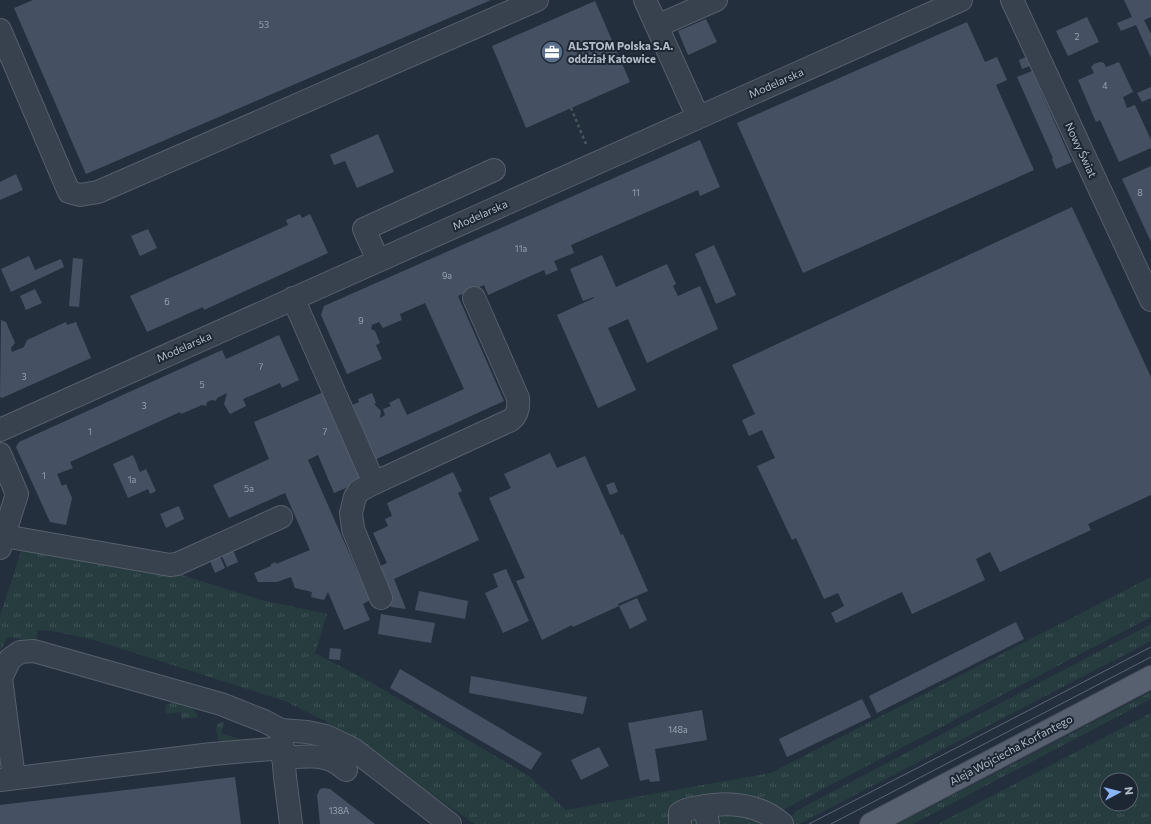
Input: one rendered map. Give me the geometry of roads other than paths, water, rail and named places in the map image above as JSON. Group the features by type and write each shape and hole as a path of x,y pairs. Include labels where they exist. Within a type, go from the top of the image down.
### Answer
{"main road":[{"name":"Aleja Wojciecha Korfantego","path":"871,824 1151,677"}],"street":[{"path":"0,30 69,192 80,195 98,192 538,0"},
{"path":"645,0 698,117"},
{"path":"657,26 716,0"},
{"name":"Modelarska","path":"0,430 960,0"},
{"name":"Nowy Świat","path":"1012,0 1151,300"},
{"path":"378,260 364,229 494,170"},
{"path":"293,298 374,483"},
{"path":"381,598 353,529 351,513 354,497 359,491 374,483 511,420 515,416 518,398 474,298"},
{"path":"0,454 17,494 2,542 170,565 177,564 281,516"},
{"path":"346,770 333,760 308,757 282,745 264,721 215,703 34,650 20,652 10,659 1,678 7,779 282,745 307,732 326,736 353,749 450,824"},
{"path":"282,745 291,824"},
{"path":"680,824 680,813 684,810 706,815 741,805 769,814 782,824"}],"tram line":[{"path":"809,824 1151,647"},
{"path":"831,824 1151,657"}],"place":[{"name":"ALSTOM Polska S.A. oddział Katowice","path":"552,52"}]}
